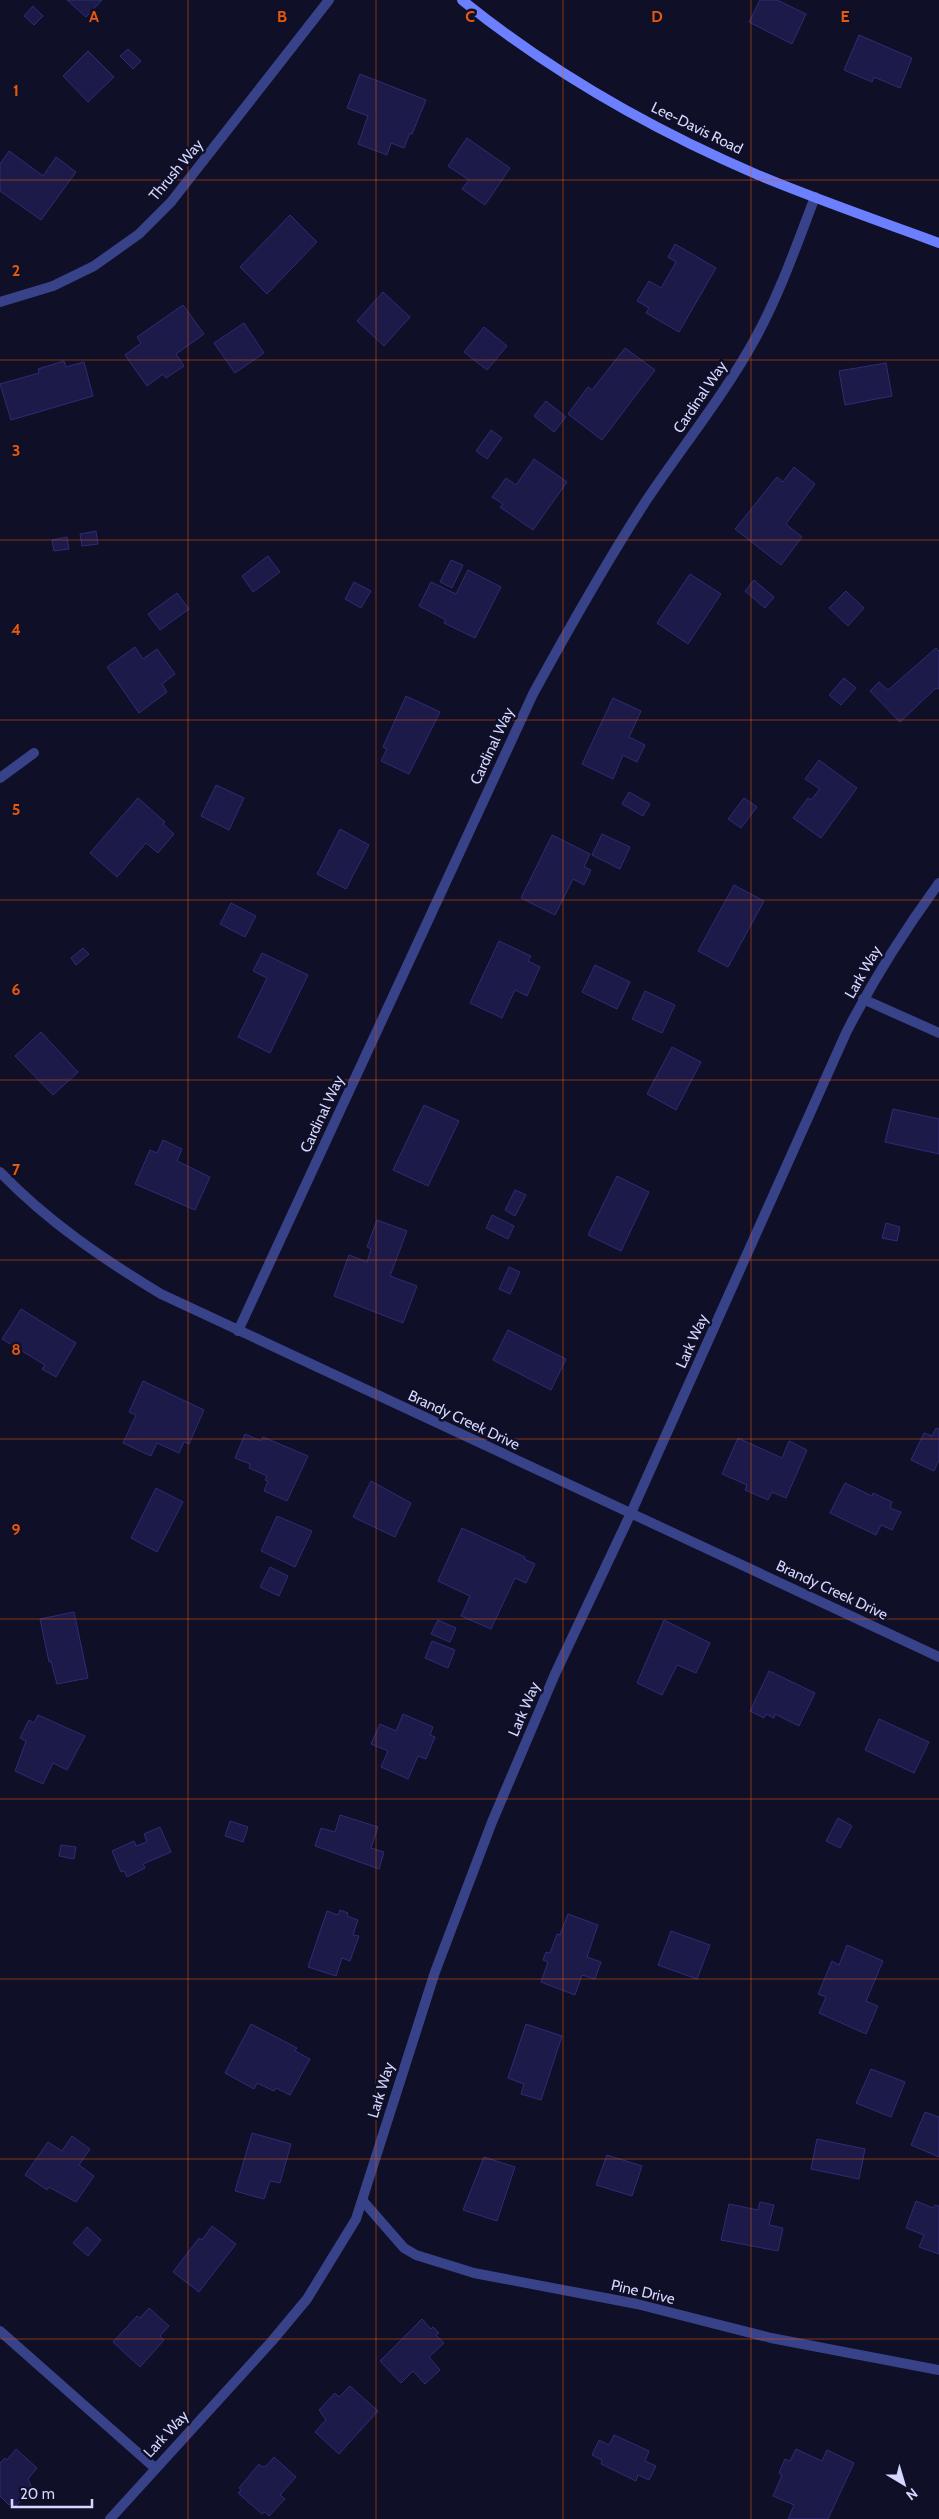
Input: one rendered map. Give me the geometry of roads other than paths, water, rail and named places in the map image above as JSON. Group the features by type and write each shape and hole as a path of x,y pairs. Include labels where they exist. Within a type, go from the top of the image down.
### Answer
{"main road":[{"name":"Lee-Davis Road","path":"462,0 533,52 610,101 674,136 815,198 939,244"}],"street":[{"name":"Thrush Way","path":"0,302 53,286 94,266 139,234 171,202 329,0"},
{"name":"Cardinal Way","path":"238,1331 533,694 586,597 644,504 722,395 756,337 780,288 815,198"},
{"path":"0,778 34,753"},
{"name":"Lark Way","path":"110,2519 154,2468 272,2341 306,2299 356,2219 435,1972 492,1822 555,1674 631,1513 863,999 907,927 939,883"},
{"path":"863,999 939,1033"},
{"name":"Brandy Creek Drive","path":"0,1172 61,1227 104,1259 161,1294 939,1656"},
{"name":"Pine Drive","path":"363,2201 388,2231 410,2252 474,2273 637,2304 771,2338 939,2370"},
{"path":"0,2332 154,2468"}]}
